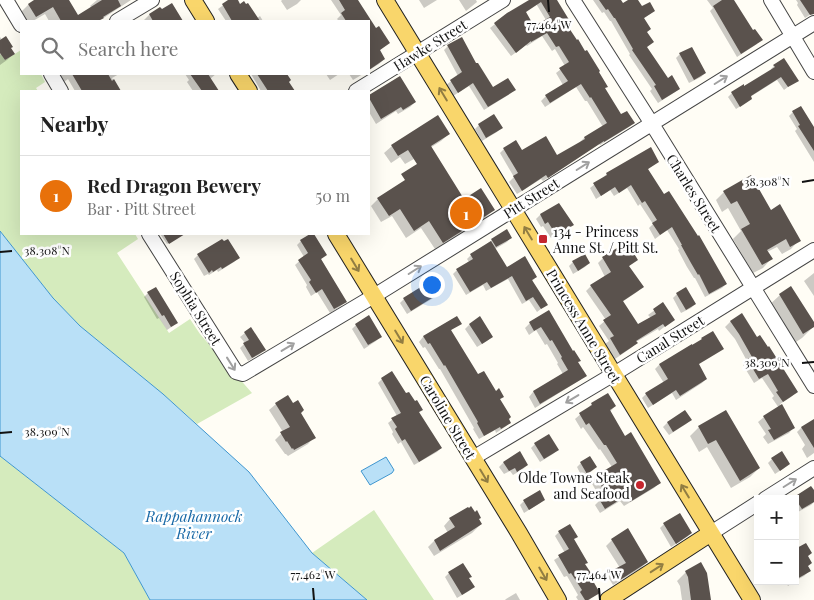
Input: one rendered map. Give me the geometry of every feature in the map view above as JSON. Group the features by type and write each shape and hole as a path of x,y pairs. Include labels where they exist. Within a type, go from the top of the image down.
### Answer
{"main road":[{"path":"193,0 205,20"},
{"name":"Princess Anne Street","path":"385,0 752,600"},
{"path":"239,75 248,90"},
{"name":"Caroline Street","path":"337,235 558,600"},
{"path":"608,600 711,533"},
{"path":"678,554 708,546 724,555"}],"street":[{"path":"6,0 20,23"},
{"path":"119,20 152,0"},
{"name":"Hawke Street","path":"358,90 503,0"},
{"name":"Charles Street","path":"574,0 814,386"},
{"path":"771,0 814,72"},
{"name":"Pitt Street","path":"247,373 814,22"},
{"path":"51,75 60,90"},
{"name":"Sophia Street","path":"150,235 236,372 239,374 247,373"},
{"name":"Canal Street","path":"473,458 614,374 814,250"},
{"path":"771,495 814,468"},
{"path":"711,533 754,506"}],"green space":[{"path":"20,51 20,75 42,75 45,82 36,88 37,90 20,90 20,235 136,235 138,239 117,253 169,333 190,319 200,334 252,393 197,424 80,326 53,298 0,231 1,54 5,60"},
{"path":"0,456 124,553 150,600 0,600"},
{"path":"374,510 434,600 367,600 312,553"}],"water":[{"name":"Rappahannock River","path":"0,231 53,298 80,326 163,394 249,472 312,553 367,600 150,600 124,553 0,456"},
{"path":"386,457 394,470 370,485 361,471"}],"building":[{"path":"34,0 69,0 78,15 102,0 118,0 121,6 100,20 60,20 53,7 36,17 28,4"},
{"path":"228,0 238,0 240,4 244,1 246,4 248,3 259,20 231,20 222,4"},
{"path":"339,0 358,0 376,28 379,26 390,43 380,50 385,59 370,69 370,20 345,20 341,13 345,10"},
{"path":"529,0 557,0 571,23 567,25 585,51 587,50 600,71 608,87 605,88 621,114 627,111 635,123 548,178 546,175 522,191 513,176 518,173 503,148 516,140 522,150 546,136 557,155 585,139 584,137 607,123 581,84 550,103 545,95 568,81 559,68 569,62 559,46 556,47 547,33 531,41 516,53 494,23","holes":["541,2 550,17 534,26 526,12"]},
{"path":"599,0 621,0 623,3 628,0 638,0 642,6 650,2 655,11 644,18 651,29 647,32 654,42 647,47 668,78 672,75 680,89 662,100 654,86 656,85 632,50 615,18"},
{"path":"722,0 734,0 753,30 755,29 763,40 741,54 713,6"},
{"path":"800,0 814,0 814,14 810,15"},
{"path":"172,3 182,20 152,20 149,14 160,7 162,9"},
{"path":"6,36 15,54 5,60 0,53 0,40"},
{"path":"462,37 476,63 478,63 493,87 508,78 516,90 488,107 473,83 458,93 450,80 462,72 447,45"},
{"path":"692,47 706,73 694,80 679,53"},
{"path":"784,58 799,81 788,87 781,77 751,96 752,99 740,107 731,92 775,67 773,65"},
{"path":"73,75 109,75 112,81 114,79 120,90 81,90"},
{"path":"191,75 209,75 218,90 201,90"},
{"path":"258,75 288,75 291,80 289,82 294,90 267,90"},
{"path":"400,76 416,102 403,110 401,107 381,119 370,100 370,94"},
{"path":"801,106 814,127 814,151 798,126 800,125 792,111"},
{"path":"494,114 503,128 486,138 478,124"},
{"path":"438,115 450,134 431,146 464,199 481,188 495,210 443,243 429,221 414,231 400,209 389,216 377,198 405,180 401,174 417,164 408,150 398,156 391,145"},
{"path":"651,147 659,162 648,169 664,194 669,191 699,235 727,284 709,294 672,227 660,235 652,223 657,220 645,201 642,203 631,185 619,193 615,187 601,196 593,183 607,175 606,173"},
{"path":"751,175 771,210 780,204 801,241 790,247 786,239 767,250 773,259 762,265 741,229 750,224 737,201 731,204 723,191"},
{"path":"559,203 574,225 556,235 548,222 545,224 540,214"},
{"path":"507,229 512,238 496,247 491,239"},
{"path":"164,235 183,235 169,244"},
{"path":"308,235 315,235 327,255 321,259 347,302 334,309 322,289 316,293 309,282 311,280 298,260 308,253 300,240"},
{"path":"222,239 224,241 228,239 240,258 222,269 221,267 209,273 197,254"},
{"path":"491,241 507,267 525,256 537,277 532,280 548,305 541,309 533,297 526,301 512,276 491,288 487,282 470,292 456,269 473,259 470,254"},
{"path":"627,242 638,260 629,266 644,287 623,301 638,324 656,314 653,309 663,302 675,320 665,327 663,324 636,341 638,343 620,355 610,338 614,336 603,320 611,315 590,285 611,272 602,257"},
{"path":"585,254 590,263 578,271 572,261"},
{"path":"432,280 440,293 411,311 403,298"},
{"path":"791,286 814,322 814,327 803,334 779,294"},
{"path":"156,287 178,323 171,327 147,292"},
{"path":"686,287 696,304 686,310 676,293"},
{"path":"549,310 581,361 578,362 587,376 540,404 533,391 568,370 552,340 550,341 541,327 534,331 529,322"},
{"path":"742,313 757,337 760,335 769,346 798,392 783,402 768,374 759,379 747,359 752,357 730,321"},
{"path":"369,315 382,337 368,345 355,324"},
{"path":"457,316 462,324 451,330 478,374 484,371 496,391 499,388 504,397 500,399 511,417 509,419 511,423 484,436 445,365 423,336"},
{"path":"480,316 493,337 482,344 469,324"},
{"path":"251,327 266,350 252,358 243,343 249,340 244,332"},
{"path":"713,331 724,349 699,364 707,379 680,396 676,390 653,405 645,393 668,379 659,364"},
{"path":"392,371 406,393 409,392 415,401 417,400 423,410 419,412 442,448 419,462 405,439 402,441 395,429 397,427 391,418 401,413 381,378"},
{"path":"608,393 616,406 610,410 625,436 631,432 661,483 630,502 626,496 605,509 599,499 607,495 595,476 617,463 606,445 604,445 589,423 586,425 579,413"},
{"path":"288,395 293,403 298,400 304,410 301,413 316,438 294,450 280,432 290,427 275,403"},
{"path":"782,404 795,428 774,440 768,430 771,429 763,416"},
{"path":"685,410 692,420 673,432 667,422"},
{"path":"726,410 760,468 740,481 716,440 708,444 698,426"},
{"path":"814,419 814,448 801,427"},
{"path":"549,434 559,450 544,459 534,443"},
{"path":"520,451 528,465 517,472 515,468 509,471 503,462"},
{"path":"782,451 790,464 780,471 771,458"},
{"path":"590,456 597,467 587,474 580,462"},
{"path":"811,486 814,490 814,502 802,509 799,504 799,495 797,495"},
{"path":"540,490 545,500 529,510 523,500"},
{"path":"471,506 475,512 477,510 482,524 440,551 434,540 455,527 449,518"},
{"path":"680,513 692,533 676,544 663,523"},
{"path":"570,524 578,537 574,539 588,563 585,564 595,579 593,581 600,593 588,600 585,600 580,592 582,590 571,573 569,574 558,555 569,549 558,531"},
{"path":"628,528 648,562 620,580 613,570 626,563 611,539"},
{"path":"806,543 812,553 808,556 812,563 808,566 811,571 799,578 799,547"},
{"path":"701,562 707,573 711,600 691,600 688,577 685,571"},
{"path":"463,563 472,577 469,578 475,587 462,595 448,572"}],"place":[{"name":"Red Dragon Bewery","path":"466,213"},
{"name":"134 - Princess Anne St. / Pitt St.","path":"543,239"},
{"name":"Olde Towne Steak and Seafood","path":"640,485"}]}
